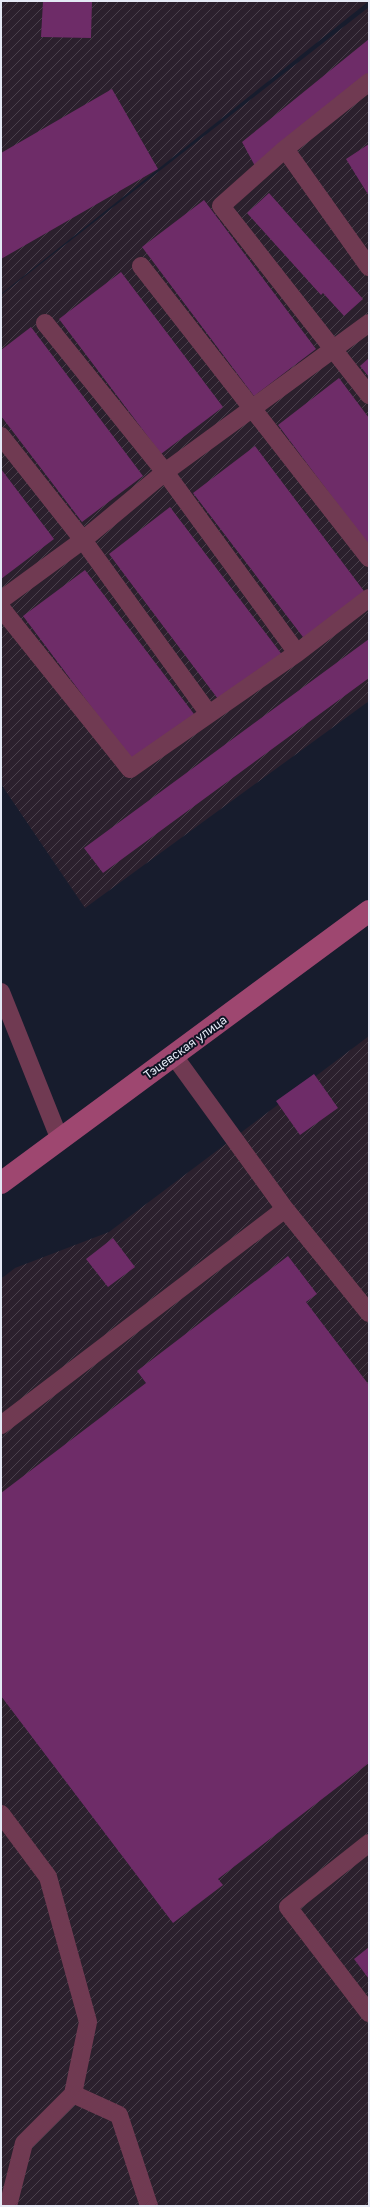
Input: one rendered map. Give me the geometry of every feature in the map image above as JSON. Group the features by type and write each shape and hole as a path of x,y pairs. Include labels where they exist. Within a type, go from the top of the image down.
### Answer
{"main road":[{"name":"Тэцевская улица","path":"2,1179 60,1140 369,911"}],"lane":[{"path":"369,82 285,149 221,206 369,395"},
{"path":"285,149 369,267"},
{"path":"141,266 369,558"},
{"path":"45,323 165,472 297,653"},
{"path":"1,600 83,540 165,472 252,410 369,323"},
{"path":"1,436 83,540 209,714"},
{"path":"1,608 130,769 297,653 369,598"},
{"path":"1,992 60,1140"},
{"path":"174,1056 285,1209 369,1313"},
{"path":"1,1425 285,1209"},
{"path":"1,1814 48,1877 88,2022 73,2094 24,2143 8,2206"},
{"path":"369,1843 288,1907 369,2013"},
{"path":"73,2094 119,2116 149,2206"}],"shaded area":[{"path":"1,1 369,1 1,294"},
{"path":"369,7 369,701 85,908 1,784 1,295"},
{"path":"369,1036 369,2206 1,2206 1,1279 15,1268 109,1232"}],"building":[{"path":"43,1 92,1 91,38 41,37"},
{"path":"369,39 369,75 255,166 242,142"},
{"path":"112,89 158,169 1,259 1,153"},
{"path":"369,144 369,196 346,159"},
{"path":"269,193 363,299 344,316 323,293 321,295 247,213"},
{"path":"204,200 316,349 254,396 142,247"},
{"path":"121,272 223,407 161,454 59,319"},
{"path":"31,327 143,476 82,522 1,416 1,350"},
{"path":"369,358 369,377 360,366"},
{"path":"339,378 369,418 369,546 278,425"},
{"path":"255,446 367,595 306,641 193,493"},
{"path":"1,469 54,539 1,579"},
{"path":"170,507 283,656 221,703 109,554"},
{"path":"85,570 197,718 135,765 23,616"},
{"path":"369,639 369,678 103,873 84,848"},
{"path":"314,1074 338,1108 300,1135 276,1101"},
{"path":"113,1238 135,1267 108,1287 86,1259"},
{"path":"288,1256 317,1294 306,1302 369,1385 369,1763 218,1879 223,1885 173,1923 1,1696 1,1493 146,1383 137,1371"},
{"path":"369,1947 369,1979 354,1959"}]}
